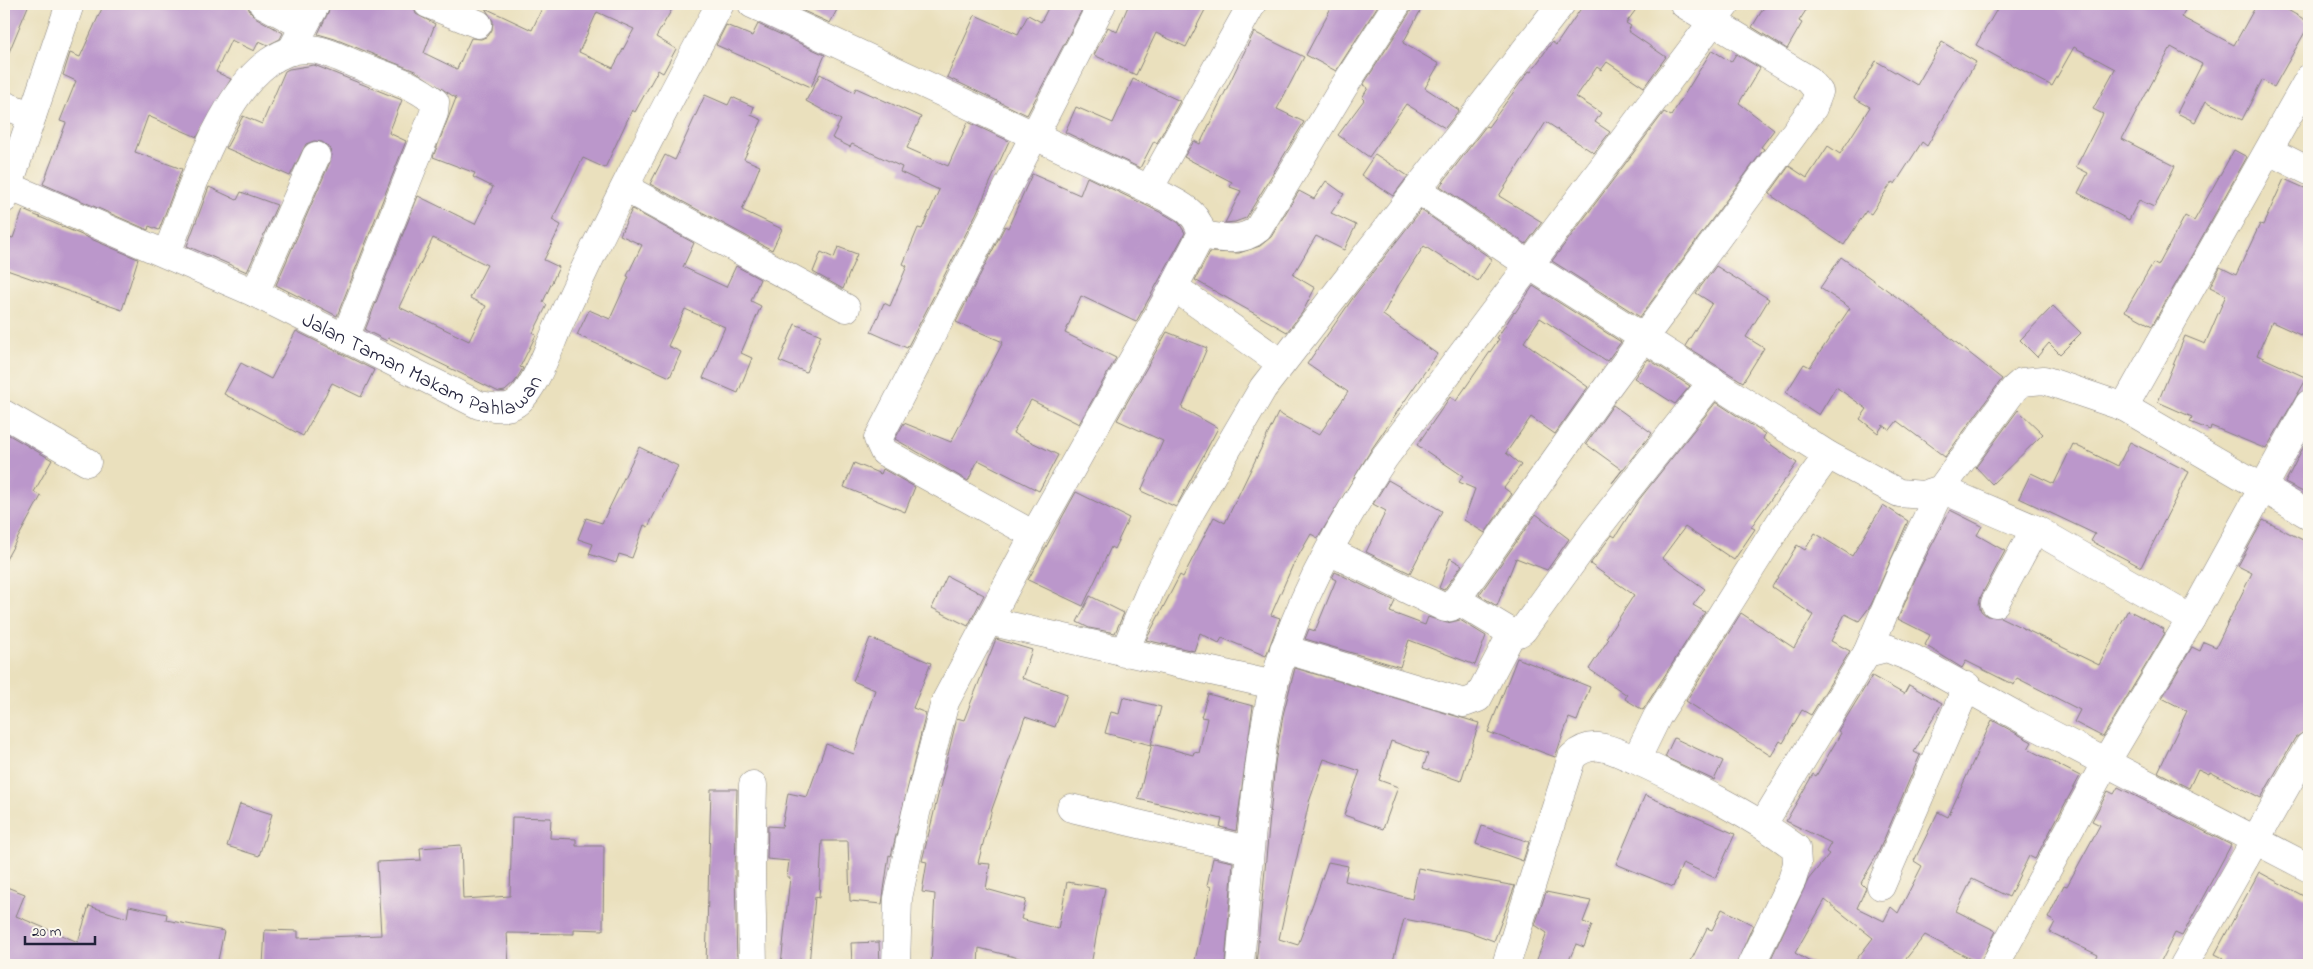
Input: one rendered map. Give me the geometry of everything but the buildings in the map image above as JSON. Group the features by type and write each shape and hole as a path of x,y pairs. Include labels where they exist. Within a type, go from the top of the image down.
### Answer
{"street":[{"path":"5,190 70,4"},
{"path":"263,4 310,15 291,51"},
{"path":"428,4 478,24"},
{"name":"Jalan Taman Makam Pahlawan","path":"5,190 167,253 255,292 479,405 497,408 513,405 533,384 571,298 720,4"},
{"path":"752,4 1033,137 1149,189 1186,209 1200,225 1201,235 1174,287 1034,535 945,702 916,813 898,898 896,965"},
{"path":"1034,535 884,452 878,439 1102,4"},
{"path":"1149,189 1252,4"},
{"path":"1201,235 1237,239 1249,236 1258,230 1343,88 1397,4"},
{"path":"1124,653 1151,589 1190,512 1264,388 1281,363 1560,4"},
{"path":"1328,551 1445,608 1452,608 1600,397 1813,108 1819,92 1809,80 1719,13 1684,4"},
{"path":"1240,965 1248,850 1262,742 1274,685 1284,649 1343,521 1384,458 1719,13"},
{"path":"167,253 219,122 246,81 264,65 291,51 309,49 325,52 410,86 435,102 431,121 345,338"},
{"path":"2124,407 2270,151 2309,78"},
{"path":"4,105 32,116"},
{"path":"2270,151 2309,171"},
{"path":"255,292 316,156"},
{"path":"626,188 846,308"},
{"path":"1418,189 1529,266 1828,454 1899,494 1922,495 1941,489 2035,529 2191,619"},
{"path":"1174,287 1281,363"},
{"path":"1763,824 1866,653 1905,564 1941,489 2014,389 2022,382 2044,380 2124,407 2309,515"},
{"path":"1457,600 1512,633 1519,633 1523,630 1594,532 1713,381"},
{"path":"1995,965 2106,762 2191,619 2309,404"},
{"path":"4,414 87,462"},
{"path":"1636,760 1657,717 1782,519 1828,454"},
{"path":"1995,603 2035,529"},
{"path":"988,622 1274,685"},
{"path":"1284,649 1464,702 1478,698 1512,633"},
{"path":"1866,653 1887,648 1914,658 1967,686 2028,722 2309,868"},
{"path":"1881,886 1967,686"},
{"path":"1506,965 1572,757 1581,749 1590,746 1603,747 1636,760 1736,808 1763,824 1796,848 1797,864 1792,880 1751,965"},
{"path":"2184,965 2256,842 2309,746"},
{"path":"753,786 751,871 753,965"},
{"path":"1070,808 1248,850"}]}
